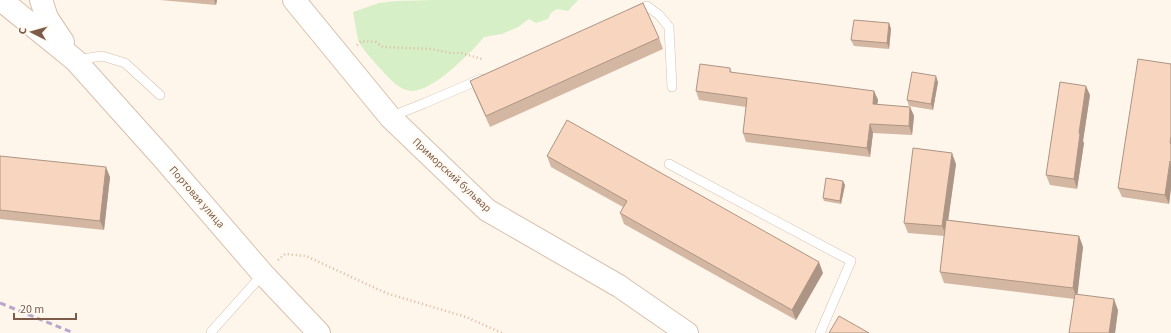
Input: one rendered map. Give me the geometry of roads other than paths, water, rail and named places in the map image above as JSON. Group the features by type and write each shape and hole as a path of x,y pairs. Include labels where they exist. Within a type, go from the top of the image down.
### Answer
{"main road":[{"path":"1,0 75,60"},
{"path":"41,0 47,18 75,60"},
{"name":"Приморский бульвар","path":"294,0 390,117 487,210 619,286 687,333"},
{"name":"Портовая улица","path":"75,60 162,157 262,274 319,333"}],"lane":[{"path":"625,16 647,6 659,15 669,27 672,87"},
{"path":"75,60 102,56 125,63 160,95"},
{"path":"390,117 489,75"},
{"path":"669,164 851,262 820,333"},
{"path":"211,332 262,274"}],"railway":[{"path":"0,303 74,333"}]}
